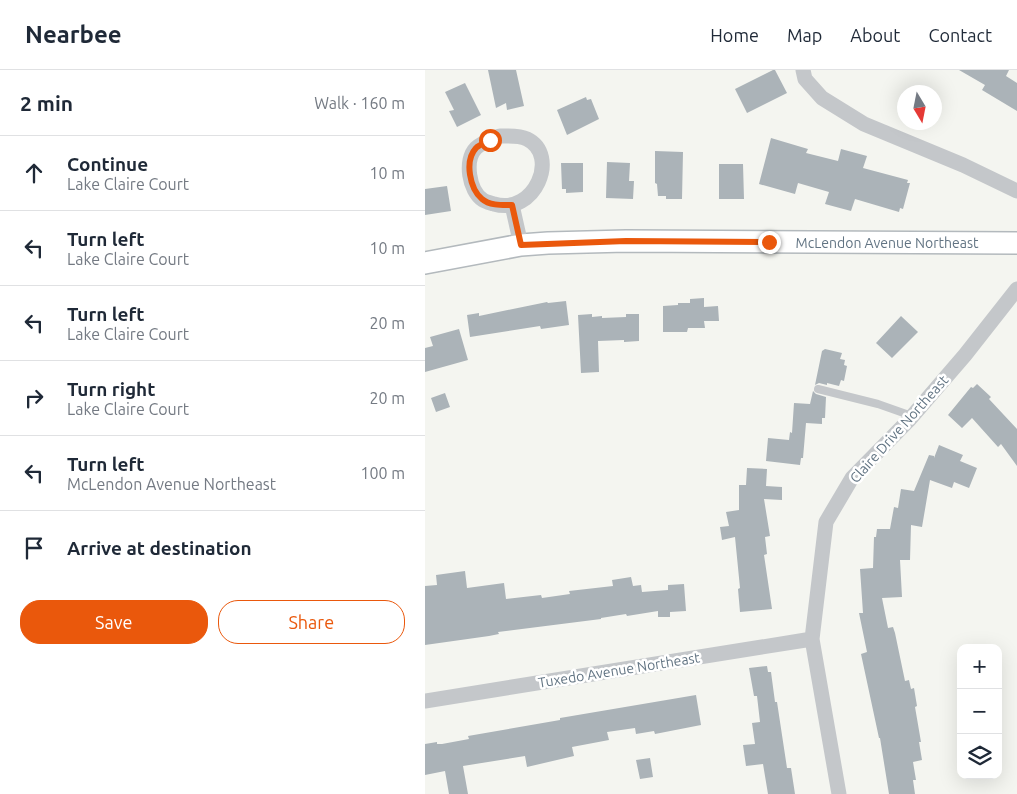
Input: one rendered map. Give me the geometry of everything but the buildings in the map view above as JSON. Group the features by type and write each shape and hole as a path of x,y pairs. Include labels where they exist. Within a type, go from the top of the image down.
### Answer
{"street":[{"path":"803,70 805,79 822,98 864,124 963,165 1017,191"},
{"path":"500,136 528,139 539,150 542,165 540,179 533,192 527,198 512,205 499,205 483,200 473,189 470,161 476,148 500,136"},
{"path":"512,205 521,245"},
{"name":"McLendon Avenue Northeast","path":"426,264 521,245 626,241 1017,243"},
{"name":"Claire Drive Northeast","path":"839,794 812,639 826,522 852,478 913,416 965,355 1017,289"},
{"name":"Tuxedo Avenue Northeast","path":"425,701 812,639"}],"lane":[{"path":"818,389 878,404 913,416"}],"route":[{"path":"490,140 476,148 470,161 473,189 483,200 499,205 512,205 521,245 626,241 769,242"}]}
